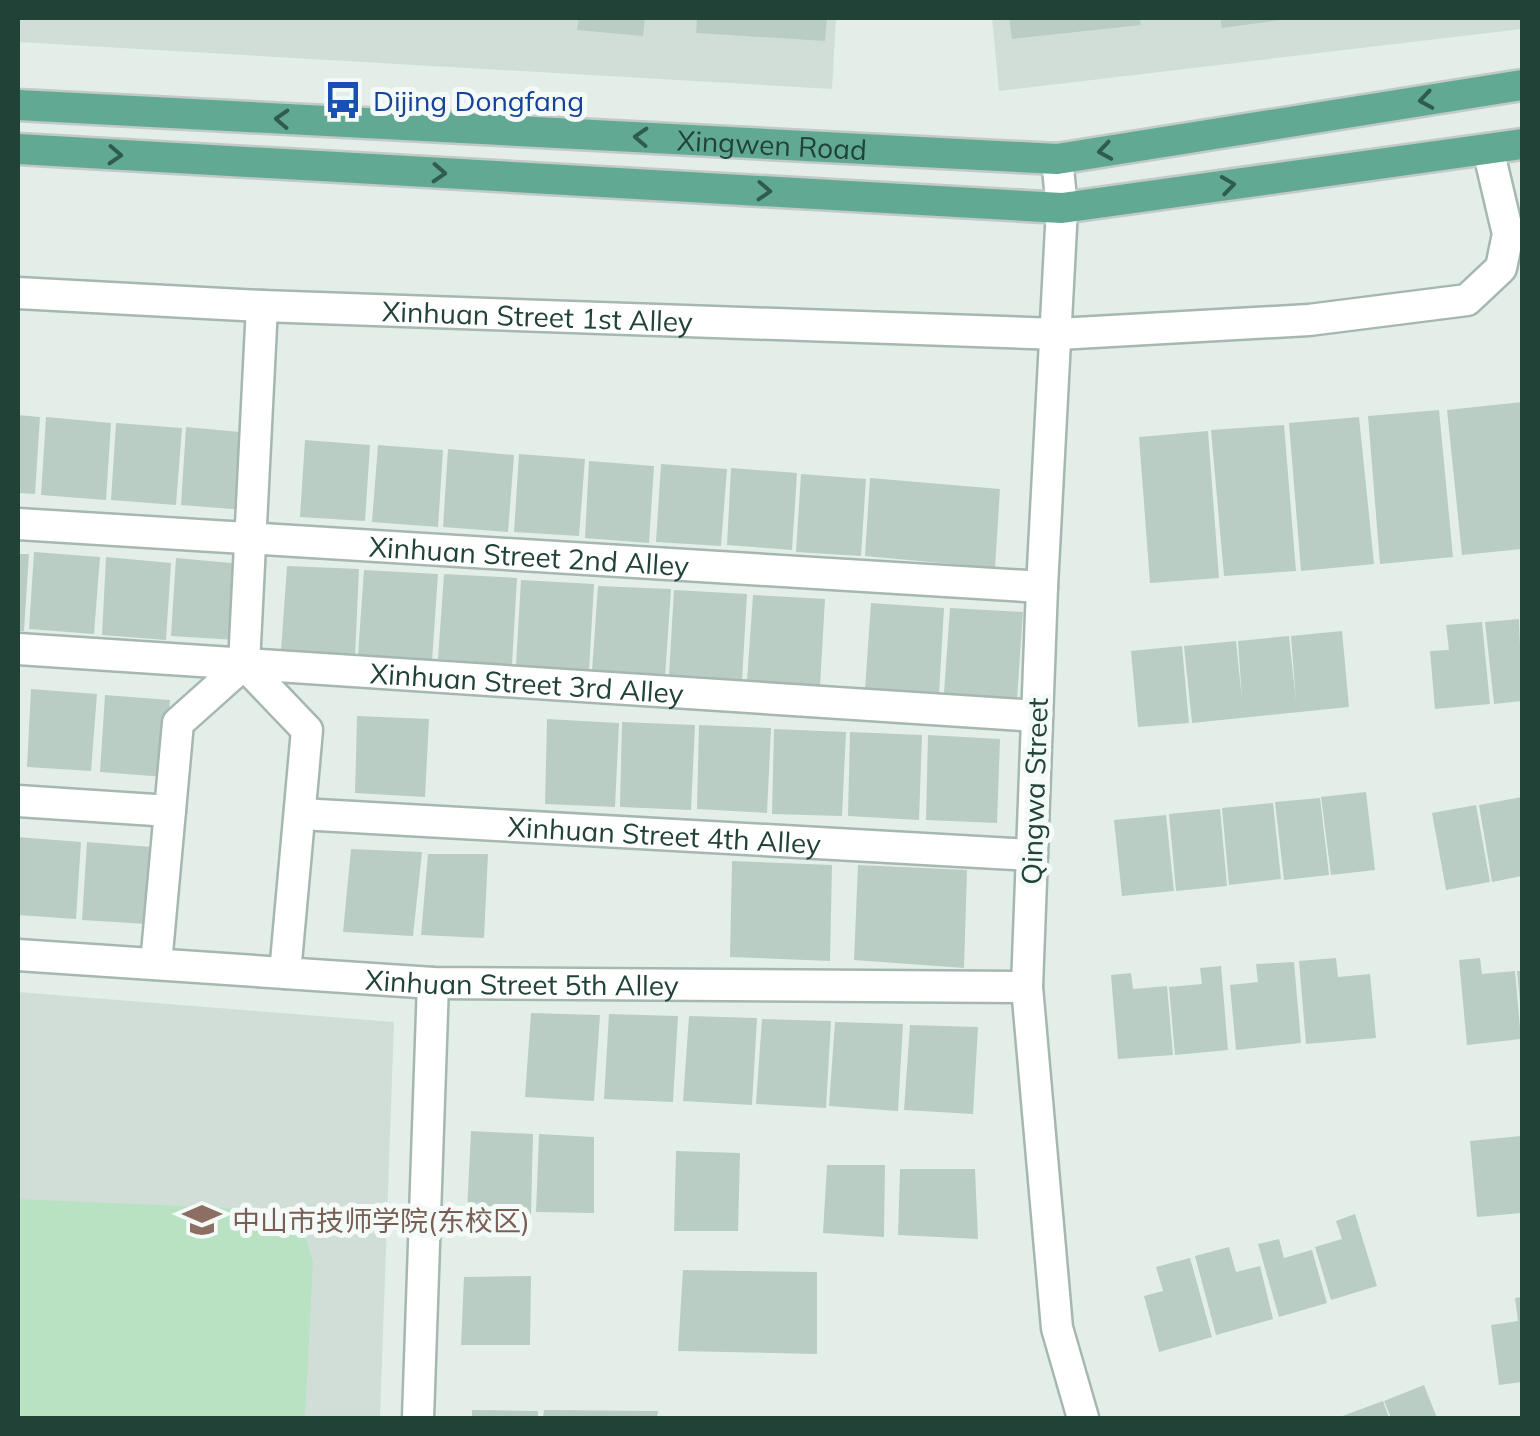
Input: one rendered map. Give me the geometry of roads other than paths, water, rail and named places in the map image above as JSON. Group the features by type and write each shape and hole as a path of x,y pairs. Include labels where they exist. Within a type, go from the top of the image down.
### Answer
{"main road":[{"name":"Xingwen Road","path":"18,105 1057,158 1522,85"},
{"name":"Xingwen Road","path":"18,149 1062,208 1522,144"}],"street":[{"name":"Xinhuan Street 1st Alley","path":"18,293 262,306 1058,334 1309,320 1467,300 1501,268 1508,234 1488,149"},
{"name":"Qingwa Street","path":"1057,158 1062,208 1058,334 1042,587 1027,987 1056,1328 1083,1418"},
{"path":"156,964 178,722 244,664 262,306"},
{"name":"Xinhuan Street 2nd Alley","path":"18,524 1042,587"},
{"name":"Xinhuan Street 3rd Alley","path":"18,648 1037,716"},
{"path":"244,664 307,730 285,973"},
{"path":"18,801 170,811"},
{"name":"Xinhuan Street 4th Alley","path":"300,814 1032,855"},
{"name":"Xinhuan Street 5th Alley","path":"18,955 433,983 1027,987"},
{"path":"418,1418 433,983"}],"place":[{"name":"Dijing Dongfang","path":"343,100"},
{"name":"中山市技师学院(东校区)","path":"202,1220"}]}
